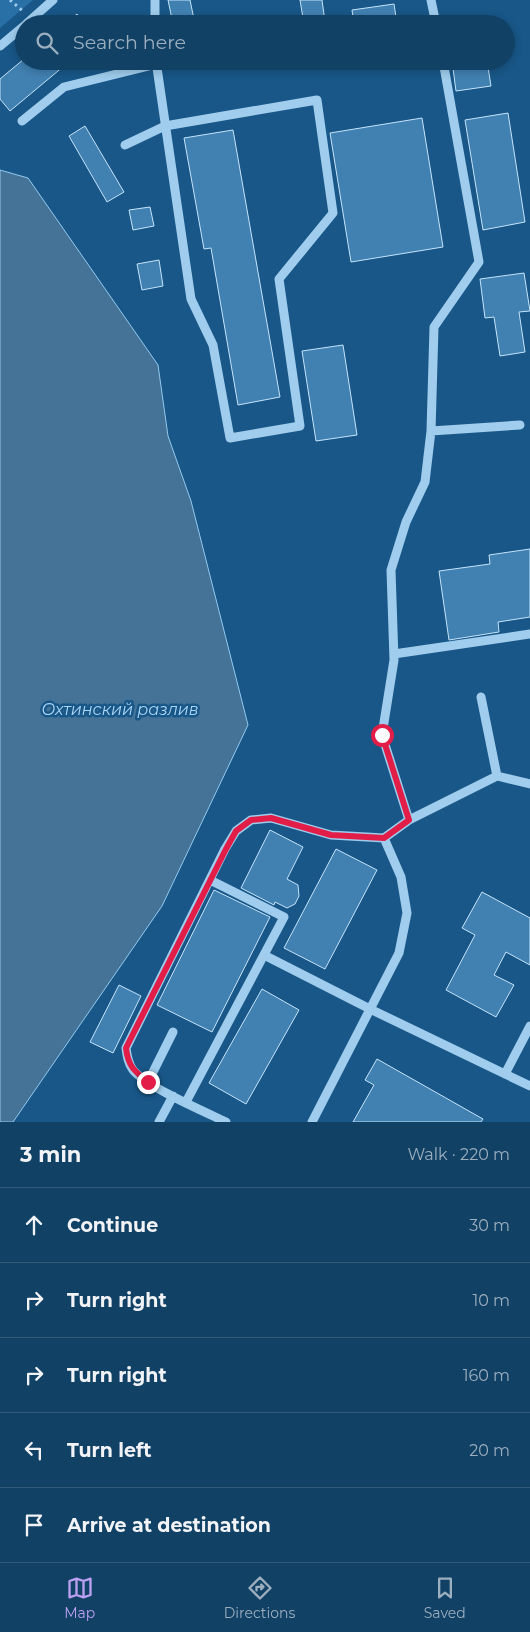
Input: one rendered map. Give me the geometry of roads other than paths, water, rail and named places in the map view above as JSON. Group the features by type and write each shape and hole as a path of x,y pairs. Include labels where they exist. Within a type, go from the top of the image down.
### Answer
{"street":[{"path":"36,15 53,0"},
{"path":"154,0 155,15"},
{"path":"432,0 434,15"},
{"path":"0,46 15,33"},
{"path":"22,121 64,87 130,70"},
{"path":"126,145 165,126 317,100 333,213 279,279 300,426 230,438 213,345 191,299 165,126 158,70"},
{"path":"409,820 382,735 394,654 391,570 406,522 425,482 431,432 434,327 479,262 444,70"},
{"path":"431,432 520,425"},
{"path":"394,654 530,634"},
{"path":"481,697 497,776"},
{"path":"221,1121 148,1082 134,1070 128,1060 126,1048 236,831 251,820 271,818 331,835 384,838 409,820 497,776 530,784"},
{"path":"312,1122 399,954 406,913 401,877 384,838"},
{"path":"186,1102 284,917 210,880"},
{"path":"264,955 370,1009 530,1086"},
{"path":"505,1074 530,1026"},
{"path":"148,1082 173,1032"},
{"path":"160,1122 173,1096"}],"water":[{"name":"Охтинский разлив","path":"0,170 28,178 158,365 168,436 191,501 248,725 162,906 13,1122 0,1122"}]}
